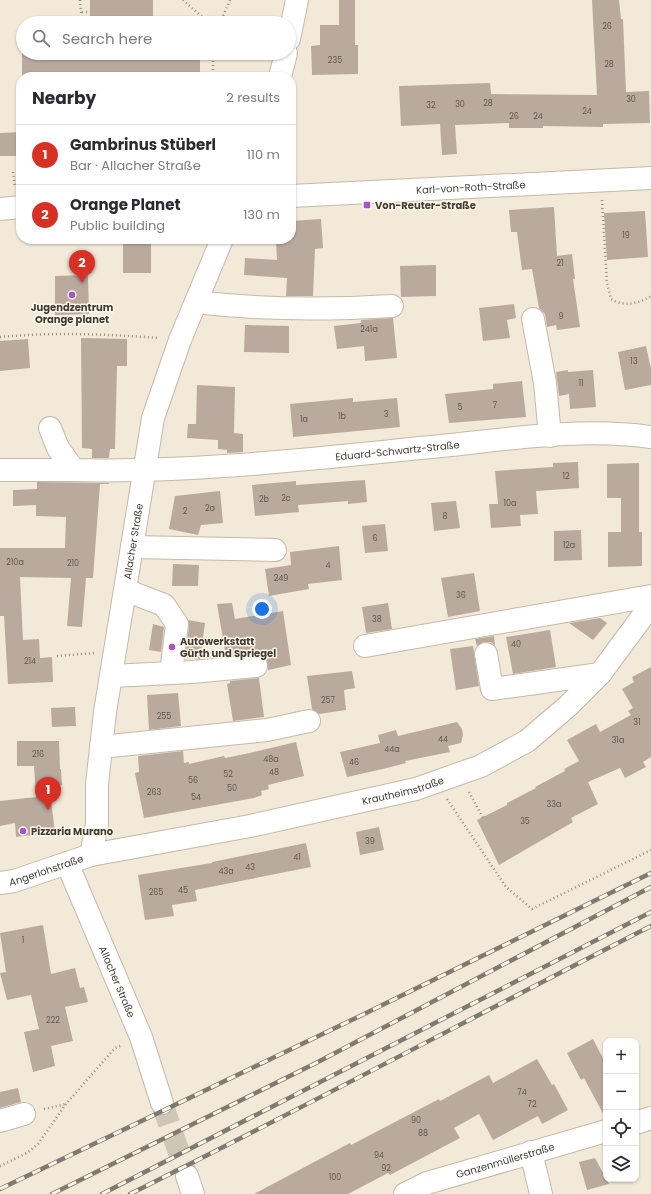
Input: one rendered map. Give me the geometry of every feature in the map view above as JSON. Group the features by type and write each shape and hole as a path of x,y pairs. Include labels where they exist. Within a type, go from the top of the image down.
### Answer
{"street":[{"path":"294,16 297,0"},
{"path":"281,72 284,60"},
{"name":"Karl-von-Roth-Straße","path":"296,196 651,178"},
{"path":"0,209 16,198"},
{"name":"Allacher Straße","path":"91,855 98,824 97,784 111,676 153,418 180,340 220,244"},
{"path":"194,307 282,310 392,306"},
{"path":"194,307 341,319"},
{"path":"533,319 545,383 550,436"},
{"path":"50,428 58,448 74,470"},
{"name":"Eduard-Schwartz-Straße","path":"0,470 144,471 550,436 600,433 651,437"},
{"path":"132,547 275,550"},
{"path":"125,590 164,605 177,624 171,673"},
{"path":"365,646 651,596"},
{"name":"Krautheimstraße","path":"91,855 250,826 416,789 481,766 527,740 568,706 600,674 651,605"},
{"path":"486,654 492,689 600,674"},
{"path":"111,676 256,666"},
{"path":"101,747 267,730 309,721"},
{"name":"Angerlohstraße","path":"5,880 91,855"},
{"name":"Allacher Straße","path":"66,863 141,1037 162,1103"},
{"path":"0,1121 24,1114"},
{"path":"639,1122 651,1118"},
{"name":"Ganzenmüllerstraße","path":"405,1194 428,1183 603,1132"},
{"path":"531,1152 541,1194"}],"path":[{"path":"80,0 82,16"},
{"path":"183,0 201,16"},
{"path":"223,16 230,0"},
{"path":"82,12 90,12"},
{"path":"213,60 213,72"},
{"path":"13,172 16,187"},
{"path":"600,181 607,283 611,299 619,304 630,304 643,301 651,296"},
{"path":"0,337 37,334 75,334 180,340"},
{"path":"57,656 99,653"},
{"path":"438,782 453,810 506,887 532,910 651,850"},
{"path":"468,791 483,818"},
{"path":"0,1166 27,1153 38,1144 66,1104 115,1048 141,1037"}],"building":[{"path":"90,0 153,0 153,16 90,16"},
{"path":"339,0 355,0 355,45 358,45 358,74 312,75 311,46 320,45 320,25 339,25"},
{"path":"592,0 619,0 621,19 623,19 626,92 649,91 650,123 603,124 603,127 543,126 543,128 509,128 509,123 455,125 457,154 442,155 440,124 401,126 399,86 490,83 491,94 597,95"},
{"path":"22,60 200,60 200,72 22,72"},
{"path":"16,132 16,156 0,156 0,133"},
{"path":"554,207 557,256 572,254 575,279 573,279 580,327 557,330 556,325 547,327 545,314 539,308 532,269 522,270 517,232 511,232 509,210"},
{"path":"645,211 648,257 607,260 604,213"},
{"path":"321,219 323,248 315,249 313,296 286,296 287,278 244,275 245,258 277,260 276,244 296,244 296,221"},
{"path":"123,244 151,244 151,273 123,273"},
{"path":"436,265 436,296 401,297 400,266"},
{"name":"Jugendzentrum Orange planet","path":"88,275 89,314 55,315 55,276"},
{"path":"514,304 516,318 507,320 510,338 483,341 479,308"},
{"path":"393,318 397,358 365,361 364,346 337,349 334,326 361,323 361,320"},
{"path":"245,325 289,326 289,353 244,352"},
{"path":"81,338 127,339 127,366 117,366 115,449 110,449 109,458 92,458 92,449 82,448"},
{"path":"28,339 30,368 0,371 0,341"},
{"path":"646,346 651,369 651,385 625,390 618,352"},
{"path":"568,370 568,372 593,370 596,407 570,409 569,394 559,396 556,372"},
{"path":"522,381 526,417 449,423 445,394 493,389 493,384"},
{"path":"197,385 235,387 234,433 243,434 243,452 227,453 227,450 218,449 218,440 187,438 188,424 196,424"},
{"path":"353,398 353,402 397,398 400,427 293,437 290,404"},
{"path":"578,462 579,488 536,491 538,514 520,515 521,526 491,528 489,504 498,504 495,471 553,467 553,463"},
{"path":"639,463 639,532 642,532 642,566 608,567 608,532 621,532 621,498 607,498 607,464"},
{"path":"365,480 367,502 348,504 348,501 298,505 299,512 255,516 252,485 296,481 296,485"},
{"path":"37,482 109,484 100,484 93,578 86,578 82,627 67,626 71,578 20,577 23,640 39,639 40,658 52,657 53,682 8,684 4,616 0,616 0,548 65,548 66,517 36,516 36,505 13,506 13,490 37,489"},
{"path":"220,491 223,523 201,525 198,535 169,529 175,496"},
{"path":"456,501 460,528 434,531 431,503"},
{"path":"385,524 388,551 365,553 362,526"},
{"path":"581,530 582,560 554,561 554,531"},
{"path":"339,546 342,580 308,584 309,589 269,596 265,569 291,565 290,552"},
{"path":"173,564 199,565 198,586 172,586"},
{"path":"474,573 480,611 448,617 441,578"},
{"path":"232,603 235,619 283,611 291,665 268,670 266,659 261,655 226,656 217,604"},
{"path":"388,603 392,629 366,633 362,607"},
{"path":"600,618 607,623 593,640 569,623"},
{"path":"188,620 205,623 200,659 185,658 189,626"},
{"path":"153,624 164,627 161,652 149,650"},
{"path":"550,630 556,667 513,674 506,637"},
{"path":"494,636 495,646 491,642 484,642 477,646 475,639"},
{"path":"473,646 479,686 456,690 450,649"},
{"path":"651,667 651,757 643,762 646,767 625,778 620,768 588,782 598,804 571,818 573,822 499,865 477,820 507,805 507,803 536,788 535,787 565,771 564,769 579,761 567,740 596,724 600,732 631,715 628,711 633,708 622,689 634,682 632,677"},
{"path":"352,671 355,688 344,690 346,710 319,714 312,709 307,676"},
{"path":"259,678 264,717 233,721 227,684 230,683 230,681"},
{"path":"178,693 181,726 149,730 147,695"},
{"path":"75,707 76,726 52,727 51,708"},
{"path":"457,722 462,729 463,735 461,743 448,746 450,752 405,761 406,763 347,777 340,752 380,743 378,735 396,730 398,736"},
{"path":"17,741 59,741 62,785 49,786 55,832 16,837 15,823 0,826 0,801 36,797 34,766 17,766"},
{"path":"296,742 304,776 268,785 269,789 261,791 262,795 254,798 144,818 135,773 139,772 138,756 183,751 184,763 189,762 189,764 224,756 225,758 245,754"},
{"path":"379,827 384,850 360,855 356,832"},
{"path":"306,843 311,867 195,890 197,901 172,905 174,916 145,920 138,875 212,863"},
{"path":"43,925 51,974 75,968 80,988 84,987 88,1002 65,1007 73,1041 51,1046 55,1066 33,1072 24,1032 39,1029 31,995 7,1000 0,973 6,972 0,933"},
{"path":"593,1039 603,1058 603,1113 584,1078 581,1080 567,1053"},
{"path":"537,1059 552,1085 554,1084 568,1110 542,1124 538,1116 493,1140 479,1114 454,1128 460,1138 390,1175 388,1173 348,1194 254,1194 350,1143 351,1145 439,1099 440,1101 489,1075 493,1083"},
{"path":"18,1088 21,1102 0,1108 0,1092"},
{"path":"595,1158 603,1173 603,1182 608,1182 609,1184 587,1190 579,1162"}],"tunnel":[{"path":"162,1103 187,1176"}],"railway":[{"path":"0,1189 360,1016 651,873"},
{"path":"52,1194 316,1063 651,887"},
{"path":"102,1194 651,912"},
{"path":"130,1194 261,1128 651,926"}],"place":[{"name":"Von-Reuter-Straße","path":"367,205"},
{"name":"Orange Planet","path":"82,283"},
{"name":"Jugendzentrum Orange planet","path":"72,295"},
{"name":"Autowerkstatt Gürth und Spriegel","path":"172,647"},
{"name":"Gambrinus Stüberl","path":"48,810"},
{"name":"Pizzaria Murano","path":"23,831"}]}
